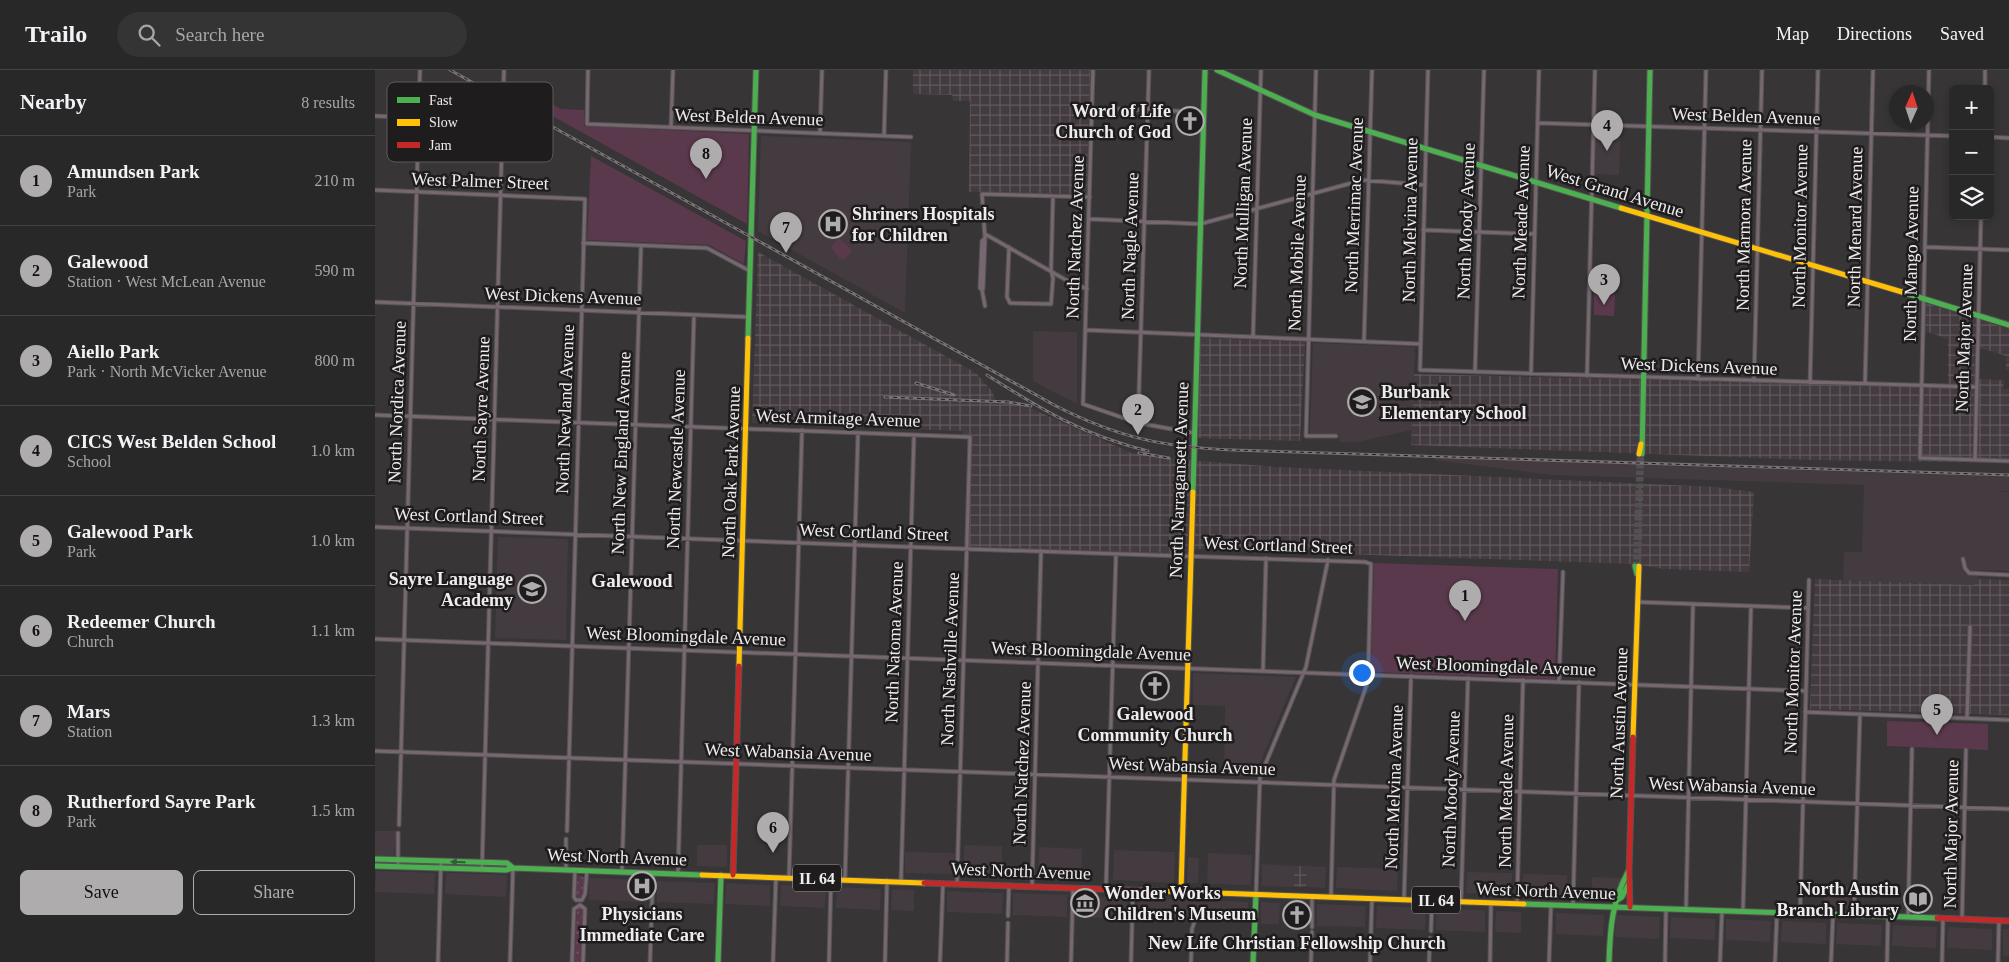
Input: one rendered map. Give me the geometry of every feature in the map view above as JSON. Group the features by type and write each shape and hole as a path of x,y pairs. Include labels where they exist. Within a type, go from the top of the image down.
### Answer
{"main road":[{"name":"North Oak Park Avenue","path":"733,875 756,70"},
{"name":"North Narragansett Avenue","path":"1181,891 1205,70"},
{"name":"West Grand Avenue","path":"1217,70 1315,115 2009,325"},
{"path":"1640,454 1650,70"},
{"name":"North Austin Avenue","path":"1630,907 1629,872 1637,566"},
{"name":"West North Avenue","path":"375,859 507,863 513,868"},
{"name":"West North Avenue","path":"375,866 481,870 506,870 513,868 565,869 1551,905 1615,904 1630,907 1666,909 2009,921"},
{"name":"North Austin Avenue","path":"1615,904 1629,872"},
{"path":"718,962 721,875"},
{"path":"1609,962 1611,917 1615,904 1630,882"},
{"path":"1253,962 1256,894"}],"street":[{"name":"West Belden Avenue","path":"588,70 587,124 911,137"},
{"path":"671,127 673,70"},
{"path":"820,133 822,70"},
{"path":"884,136 886,70"},
{"name":"North Natchez Avenue","path":"1093,70 1083,404 1139,423"},
{"name":"North Nagle Avenue","path":"1139,423 1149,70"},
{"name":"North Mulligan Avenue","path":"1253,337 1261,70"},
{"name":"North Mobile Avenue","path":"1316,70 1307,436 1336,436"},
{"name":"North Merrimac Avenue","path":"1364,341 1372,70"},
{"name":"North Melvina Avenue","path":"1420,370 1428,70"},
{"name":"North Moody Avenue","path":"1475,372 1483,70"},
{"name":"North Meade Avenue","path":"1531,374 1539,70"},
{"path":"1587,376 1595,70"},
{"path":"1698,379 1706,70"},
{"name":"North Marmora Avenue","path":"1754,381 1762,70"},
{"name":"North Monitor Avenue","path":"1810,383 1818,70"},
{"name":"North Menard Avenue","path":"1865,384 1873,70"},
{"name":"North Mango Avenue","path":"1929,70 1920,458 1975,460"},
{"path":"1985,70 1985,85"},
{"path":"1092,108 1204,112"},
{"name":"West Belden Avenue","path":"1538,123 1949,136"},
{"path":"1994,137 2009,138"},
{"name":"North Nordica Avenue","path":"399,825 418,162"},
{"name":"North Sayre Avenue","path":"481,870 502,162"},
{"path":"1089,219 1201,224 1369,179 1396,184 1425,185"},
{"name":"West Palmer Street","path":"375,190 585,198"},
{"path":"985,306 982,290 985,236 982,194 1090,197"},
{"path":"1009,247 1007,297 1010,303 1051,304 1053,278 1051,271 1056,196"},
{"name":"North Newland Avenue","path":"567,831 585,198"},
{"name":"North Major Avenue","path":"1975,460 1981,220"},
{"path":"1423,230 1535,234"},
{"path":"985,236 1087,289"},
{"path":"583,243 707,248 750,271"},
{"name":"North New England Avenue","path":"622,871 641,246"},
{"path":"1925,247 2009,250"},
{"name":"West Dickens Avenue","path":"375,302 749,317"},
{"name":"North Newcastle Avenue","path":"679,873 694,315"},
{"path":"1085,330 1421,344"},
{"name":"West Dickens Avenue","path":"1420,370 1977,387"},
{"name":"West Armitage Avenue","path":"375,415 970,437"},
{"path":"1139,423 1194,433"},
{"path":"789,877 802,430"},
{"path":"845,879 858,432"},
{"name":"North Natoma Avenue","path":"901,881 914,435"},
{"name":"North Nashville Avenue","path":"957,883 970,437"},
{"path":"1975,460 2009,461"},
{"name":"West Cortland Street","path":"375,527 1365,562 1371,564 1368,675"},
{"name":"North Natchez Avenue","path":"1032,886 1041,551"},
{"path":"1106,888 1116,554"},
{"path":"1263,671 1266,558"},
{"path":"1963,559 1965,568 1969,573 2009,576"},
{"path":"1256,894 1260,777 1303,672 1328,560"},
{"path":"1559,682 1563,572"},
{"name":"North Monitor Avenue","path":"1800,914 1809,580"},
{"path":"1637,602 1808,608"},
{"path":"1686,909 1693,604"},
{"path":"1743,912 1751,606"},
{"path":"1967,718 1969,627"},
{"name":"West Bloomingdale Avenue","path":"375,639 1806,691"},
{"path":"1331,896 1334,785 1368,675"},
{"name":"North Melvina Avenue","path":"1404,899 1411,676"},
{"name":"North Moody Avenue","path":"1461,901 1468,678"},
{"name":"North Meade Avenue","path":"1517,903 1523,680"},
{"path":"1573,905 1579,682"},
{"path":"1805,712 2009,720"},
{"path":"1854,915 1859,714"},
{"path":"1908,917 1912,749"},
{"name":"West Wabansia Avenue","path":"375,750 2009,809"},
{"name":"North Major Avenue","path":"1962,919 1967,750"},
{"path":"398,867 399,833"},
{"path":"565,869 567,839"},
{"path":"438,962 441,861"},
{"path":"510,962 513,868"},
{"path":"575,870 574,897 576,900 582,900 585,894 587,870"},
{"path":"649,962 653,872"},
{"path":"773,962 776,877"},
{"path":"829,962 831,878"},
{"path":"885,962 887,880"},
{"path":"940,962 943,882"},
{"path":"1008,916 1009,885"},
{"path":"1071,962 1073,887"},
{"path":"1131,962 1133,889"},
{"path":"1312,927 1313,896"},
{"path":"1370,962 1372,898"},
{"path":"1431,931 1432,900"},
{"path":"1490,962 1491,902"},
{"path":"572,962 574,909 580,905 585,909 583,962"},
{"path":"1549,962 1551,905"},
{"path":"1665,962 1666,909"},
{"path":"1720,962 1722,911"},
{"path":"1775,962 1777,913"},
{"path":"1831,962 1833,915"},
{"path":"1887,962 1888,916"},
{"path":"1942,962 1943,918"},
{"path":"1998,962 1999,920"},
{"path":"1007,962 1008,923"},
{"path":"1191,962 1192,929 1194,923"},
{"path":"1311,962 1312,932"},
{"path":"1429,962 1430,938"}],"shaded area":[{"path":"913,70 1090,70 1087,194 969,192 970,101 953,101 952,95 913,94"},
{"path":"553,105 561,109 584,110 584,126 749,134 747,224 553,116"},
{"path":"1595,126 1621,127 1619,175 1594,174"},
{"name":"Shriners Hospitals for Children","path":"761,136 911,142 905,313 758,231"},
{"path":"591,156 746,241 744,264 709,245 587,240"},
{"path":"839,238 851,249 851,253 844,259 840,259 831,247"},
{"path":"758,252 976,373 991,390 997,403 1023,405 1132,453 1187,460 1278,467 1715,487 1754,492 1749,572 1664,569 1634,564 1194,549 1194,554 965,547 968,438 962,438 962,431 752,423"},
{"path":"1594,294 1615,295 1614,316 1594,315"},
{"path":"1926,303 2009,329 2009,370 2006,370 2006,356 1980,348 1979,379 2004,380 2003,389 2009,389 2009,463 1811,460 1411,445 1414,374 1948,387 1948,339 1925,331"},
{"path":"1033,331 1077,332 1077,404 1033,381"},
{"path":"1200,338 1305,342 1300,441 1197,438"},
{"name":"Burbank Elementary School","path":"1313,343 1415,347 1412,430 1357,442 1340,442 1339,434 1310,433"},
{"path":"1435,458 2009,477 2009,491 1998,491 2009,492 2009,571 1979,570 1979,579 1975,585 1843,580 1844,552 1862,552 1864,485 1552,475 1435,460"},
{"name":"Sayre Language Academy","path":"498,537 568,539 566,640 495,638"},
{"path":"1374,563 1558,569 1555,679 1373,672 1371,668"},
{"path":"1815,579 1974,585 1979,579 2009,580 2009,715 1810,709"},
{"path":"1193,673 1296,677 1254,777 1224,776 1225,706 1193,705"},
{"path":"1887,721 1988,724 1988,750 1887,746"},
{"path":"375,831 396,831 394,857 375,856"},
{"path":"697,845 727,845 727,867 697,866"},
{"path":"964,845 1002,846 1002,876 964,874"},
{"path":"1039,847 1082,849 1081,879 1038,878"},
{"path":"1114,850 1175,852 1174,883 1113,880"},
{"path":"905,852 955,853 954,874 905,873"},
{"path":"1208,853 1252,855 1251,885 1207,884"},
{"path":"1188,857 1199,858 1198,883 1187,883"},
{"path":"1262,864 1294,866 1294,887 1262,886"},
{"path":"1294,866 1307,866 1306,887 1294,887"},
{"path":"1307,866 1326,867 1325,888 1306,887"},
{"path":"1337,867 1398,869 1397,891 1336,888"},
{"path":"376,871 435,873 434,894 375,892"},
{"path":"1467,872 1512,873 1511,895 1466,893"},
{"path":"446,873 507,875 506,897 445,894"},
{"path":"1523,874 1567,875 1567,897 1522,895"},
{"path":"578,875 585,878 583,895 579,898 576,895"},
{"path":"1592,877 1623,878 1609,899 1592,898"},
{"path":"589,878 646,880 646,902 589,900"},
{"path":"657,881 715,883 714,904 657,902"},
{"path":"726,883 770,885 770,906 725,904"},
{"path":"781,885 826,887 825,908 780,906"},
{"path":"1824,885 1849,886 1849,907 1824,906"},
{"path":"837,887 881,889 880,910 836,908"},
{"path":"892,889 914,890 914,911 891,910"},
{"path":"947,891 1003,893 1002,914 947,912"},
{"path":"1013,893 1067,895 1067,917 1013,915"},
{"path":"1078,896 1127,897 1126,919 1078,917"},
{"path":"1138,898 1248,902 1248,923 1137,919"},
{"path":"1261,902 1280,903 1279,924 1261,924"},
{"path":"1317,904 1366,906 1365,927 1317,926"},
{"path":"1377,906 1426,908 1425,930 1376,928"},
{"path":"577,907 581,907 583,910 581,962 574,962"},
{"path":"1436,909 1485,910 1485,932 1436,930"},
{"path":"1496,911 1521,912 1521,933 1495,932"},
{"path":"1556,913 1604,915 1603,936 1556,934"},
{"path":"1616,915 1660,917 1659,939 1615,937"},
{"path":"1671,917 1715,919 1715,940 1670,938"},
{"path":"1726,919 1771,921 1770,942 1726,940"},
{"path":"1782,921 1826,923 1826,944 1781,942"},
{"path":"1837,923 1882,925 1881,946 1836,944"},
{"path":"1893,925 1937,927 1936,948 1892,946"},
{"path":"1948,927 1992,929 1992,950 1947,948"},
{"path":"2003,929 2009,929 2009,956 2003,956"}],"tunnel":[{"path":"1635,566 1639,454"},
{"path":"1639,566 1642,454"}],"railway":[{"path":"450,70 472,82"},
{"path":"553,127 1056,406 1100,426 1142,439 1208,449 2009,475"},
{"path":"987,375 1045,410 1083,429 1125,445 1148,451"},
{"path":"916,383 954,395"},
{"path":"885,397 1008,402 1031,406"},
{"path":"1139,453 1169,458"}],"traffic: fast":[{"path":"748,338 756,70"},
{"path":"1193,492 1205,70"},
{"path":"1217,70 1315,115 1621,208"},
{"path":"1642,454 1650,70"},
{"path":"1902,292 2009,325"},
{"path":"1635,566 1637,574"},
{"path":"375,859 507,863 513,868"},
{"path":"375,866 506,870 513,868 702,875"},
{"path":"1609,962 1610,938 1615,905 1628,872"},
{"path":"718,962 721,875"},
{"path":"1616,901 1622,897 1629,883"},
{"path":"1253,962 1256,894"},
{"path":"1524,904 1937,918"}],"traffic: slow":[{"path":"1621,208 1902,292"},
{"path":"739,666 748,338"},
{"path":"1639,454 1641,444"},
{"path":"1181,891 1193,492"},
{"path":"1633,737 1639,566"},
{"path":"702,875 924,883"},
{"path":"1159,891 1524,904"}],"traffic: jam":[{"path":"733,875 739,666"},
{"path":"1630,907 1629,872 1633,737"},
{"path":"924,883 1159,891"},
{"path":"1937,918 2009,921"}],"place":[{"name":"Word of Life Church of God","path":"1190,121"},
{"name":"CICS West Belden School","path":"1607,151"},
{"name":"Rutherford Sayre Park","path":"706,179"},
{"name":"Shriners Hospitals for Children","path":"833,224"},
{"name":"Mars","path":"786,253"},
{"name":"Aiello Park","path":"1604,305"},
{"name":"Burbank Elementary School","path":"1362,402"},
{"name":"Galewood","path":"1138,435"},
{"name":"Sayre Language Academy","path":"532,589"},
{"name":"Amundsen Park","path":"1465,621"},
{"name":"Galewood Community Church","path":"1155,686"},
{"name":"Galewood Park","path":"1937,735"},
{"name":"Redeemer Church","path":"773,853"},
{"name":"Physicians Immediate Care","path":"642,886"},
{"name":"North Austin Branch Library","path":"1918,899"},
{"name":"Wonder Works Children's Museum","path":"1085,903"},
{"name":"New Life Christian Fellowship Church","path":"1297,915"}],"district":[{"name":"Galewood","path":"632,580"}]}
